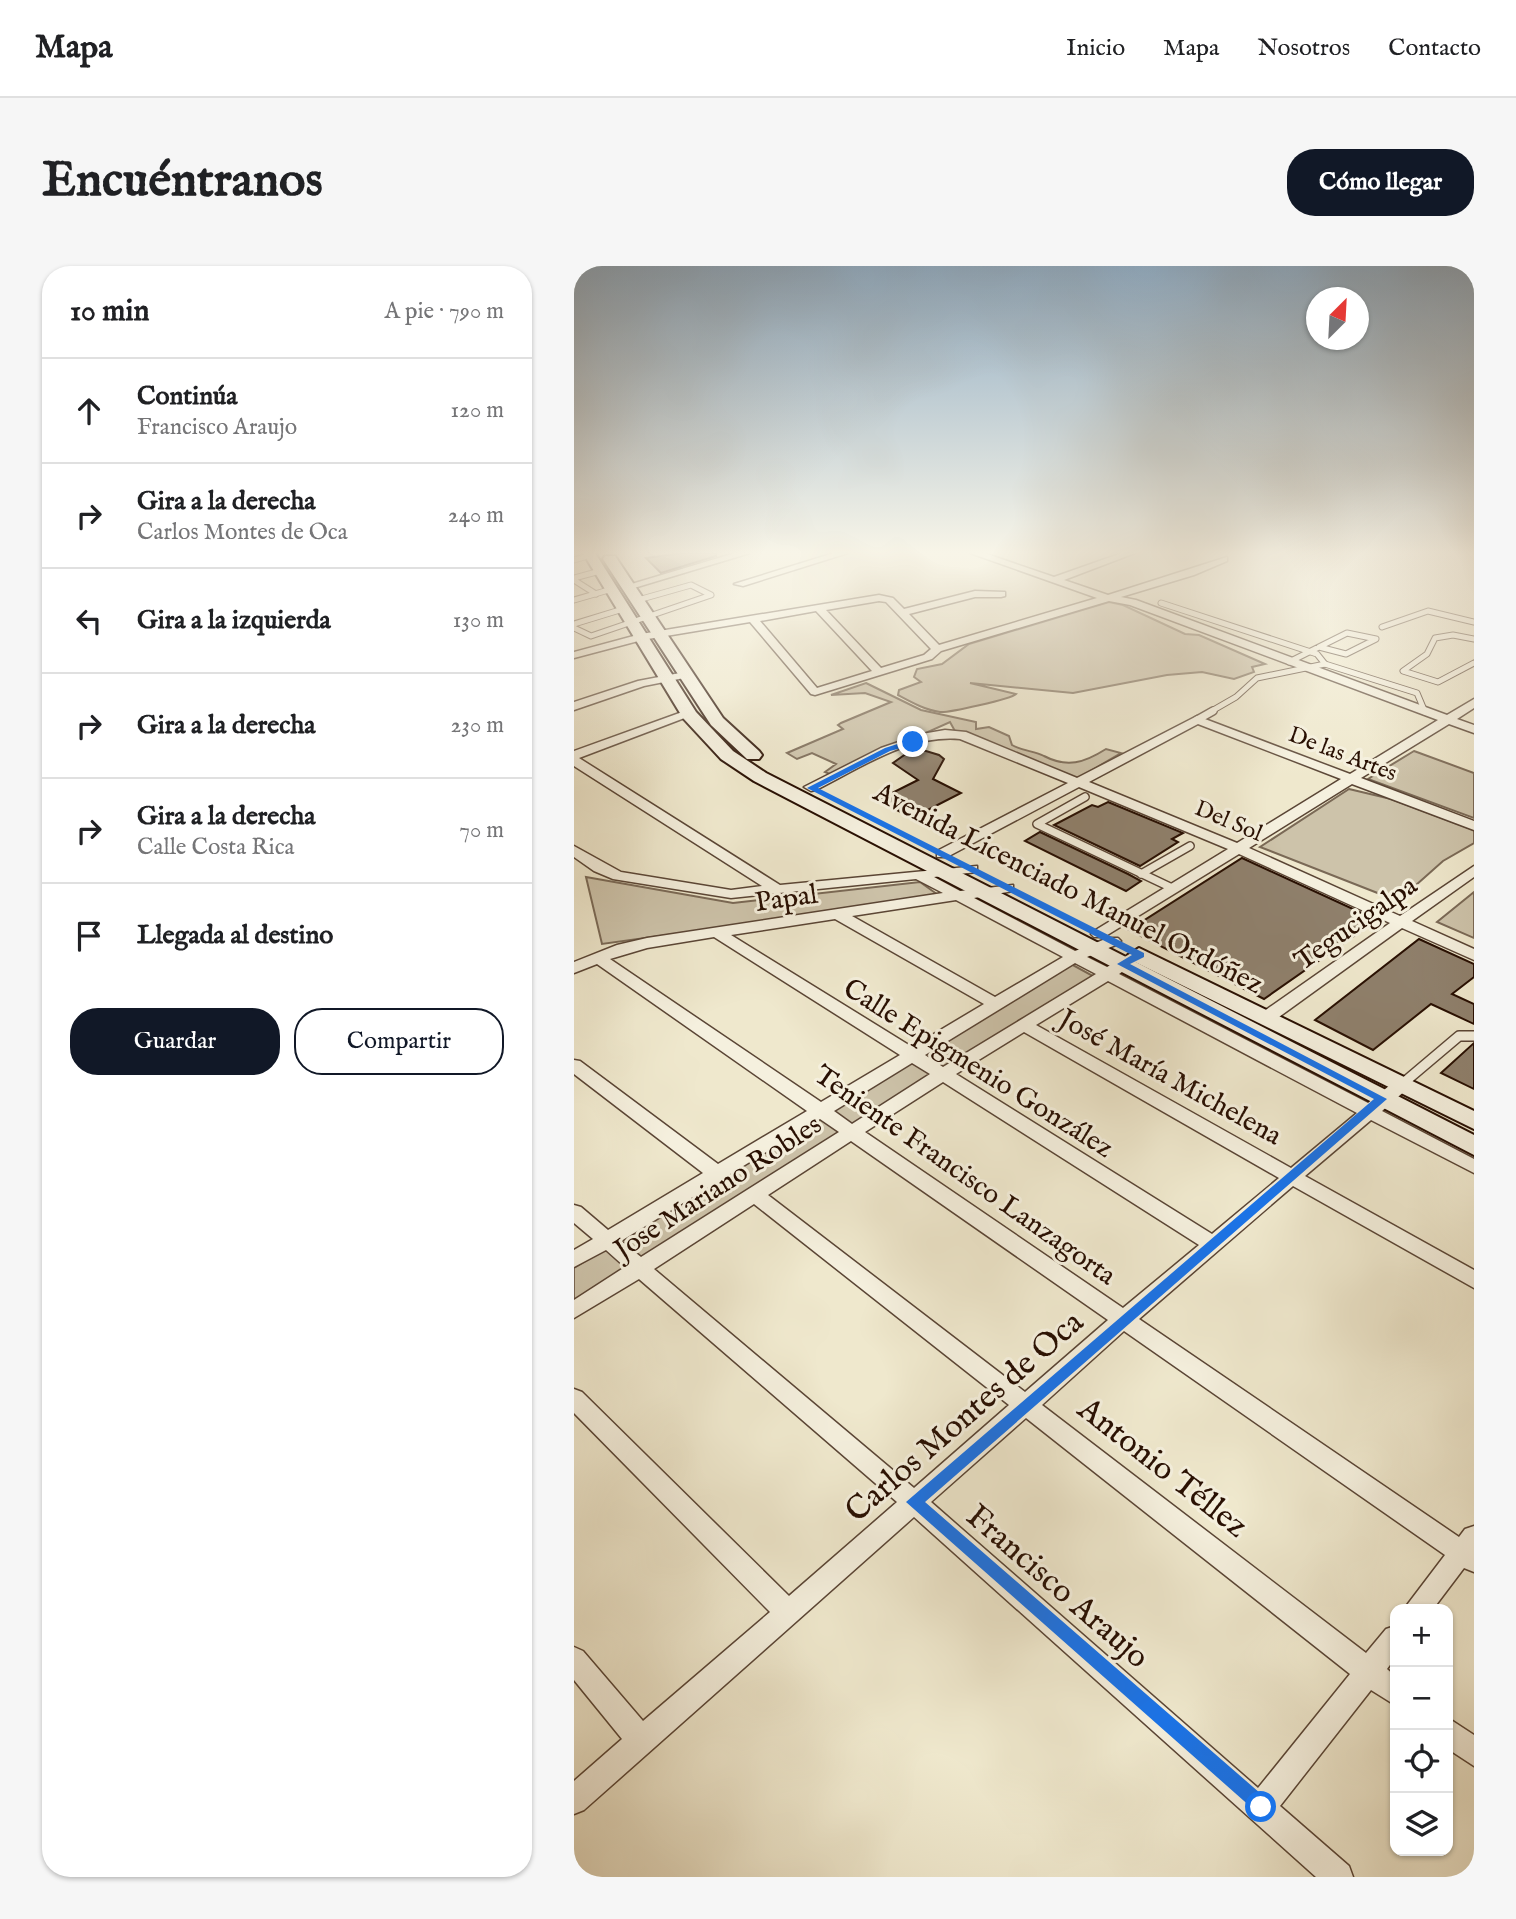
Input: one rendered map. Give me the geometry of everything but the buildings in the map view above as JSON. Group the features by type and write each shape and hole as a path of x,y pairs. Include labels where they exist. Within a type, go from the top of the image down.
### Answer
{"main road":[{"name":"Avenida Licenciado Manuel Ordóñez","path":"643,628 676,677 735,741 780,772 943,864 982,892 1095,946"},
{"name":"Avenida Licenciado Manuel Ordóñez","path":"676,677 690,714 707,737 727,755 760,777 943,864 972,869 1008,888 1123,964 1374,1105 1471,1139"},
{"name":"Avenida Licenciado Manuel Ordóñez","path":"1123,964 1266,1018 1474,1121"}],"street":[{"path":"574,655 609,644 619,628"},
{"path":"761,628 815,692 928,657 937,649 1007,628"},
{"path":"838,628 879,672"},
{"path":"917,628 937,649"},
{"path":"1201,628 1474,729"},
{"path":"574,706 676,677"},
{"name":"Jose Mariano Robles","path":"574,1260 715,1172 1095,946 1172,888 1474,703"},
{"path":"574,755 690,714"},
{"path":"574,850 607,872 716,893 778,890 921,876 1081,782 1198,720"},
{"name":"De las Artes","path":"1198,720 1474,826"},
{"name":"Del Sol","path":"811,788 888,749 942,732 962,735 1238,848 1474,956"},
{"path":"574,760 778,890"},
{"name":"Tegucigalpa","path":"1266,1018 1474,870"},
{"path":"921,876 958,897 1095,946"},
{"name":"Papal","path":"574,968 597,957 647,943 840,916 1008,888"},
{"path":"840,916 995,1004"},
{"name":"Calle Epigmenio González","path":"718,933 1213,1244"},
{"name":"Teniente Francisco Lanzagorta","path":"597,957 1124,1318 1470,1550"},
{"name":"Jose Mariano Robles","path":"574,1310 942,1075 1123,964"},
{"name":"José María Michelena","path":"1023,1025 1474,1280"},
{"path":"574,1065 715,1172"},
{"name":"Carlos Montes de Oca","path":"574,1800 1124,1318 1401,1085"},
{"path":"1374,1105 1474,1167"},
{"name":"Antonio Téllez","path":"755,1195 1390,1688"},
{"name":"Francisco Araujo","path":"574,1212 914,1502 1338,1877"},
{"path":"574,1398 787,1612"},
{"path":"1422,1604 1470,1550"},
{"path":"1261,1807 1390,1645"},
{"path":"574,1660 641,1740"},
{"path":"1453,1736 1474,1752"}],"lane":[{"path":"575,628 609,644"},
{"path":"591,636 603,628"},
{"path":"1238,628 1320,656 1325,664"},
{"path":"1290,662 1319,647 1350,632 1376,639 1346,654 1319,647"},
{"path":"1474,639 1453,635 1435,638 1427,654 1403,671 1427,681 1443,682 1474,663"},
{"path":"1198,720 1236,697 1257,678 1325,664 1417,693 1425,712"},
{"path":"1085,797 1037,824 1172,888"},
{"path":"1141,874 1190,846"},
{"path":"1401,1085 1460,1036 1474,1037"}],"shaded area":[{"path":"1022,628 1173,628 1185,634 1199,635 1265,664 1252,667 1254,672 1234,679 1202,672 1167,675 1073,693 970,683 1016,694 945,712 924,708 898,695 899,690 921,682 914,677 917,669 942,664 969,644"},
{"path":"866,683 921,710 976,722 976,729 989,727 1009,736 1012,745 1052,760 1068,763 1083,761 1106,749 1121,753 1077,779 956,733 950,722 832,775 825,772 836,764 812,753 797,759 787,753 843,729 838,725 841,723 891,702 865,693 831,695"},
{"path":"1414,751 1474,773 1474,818 1368,779"},
{"path":"1349,789 1391,799 1474,830 1474,843 1443,861 1398,901 1260,847"},
{"path":"586,877 733,903 920,882 941,897 602,944"},
{"path":"1474,892 1474,938 1437,922"},
{"path":"1071,964 1093,976 574,1305 574,1268"}],"route":[{"path":"913,742 888,749 811,788 1140,955 1122,964 1382,1099 1124,1318 914,1502 1261,1807"}]}
